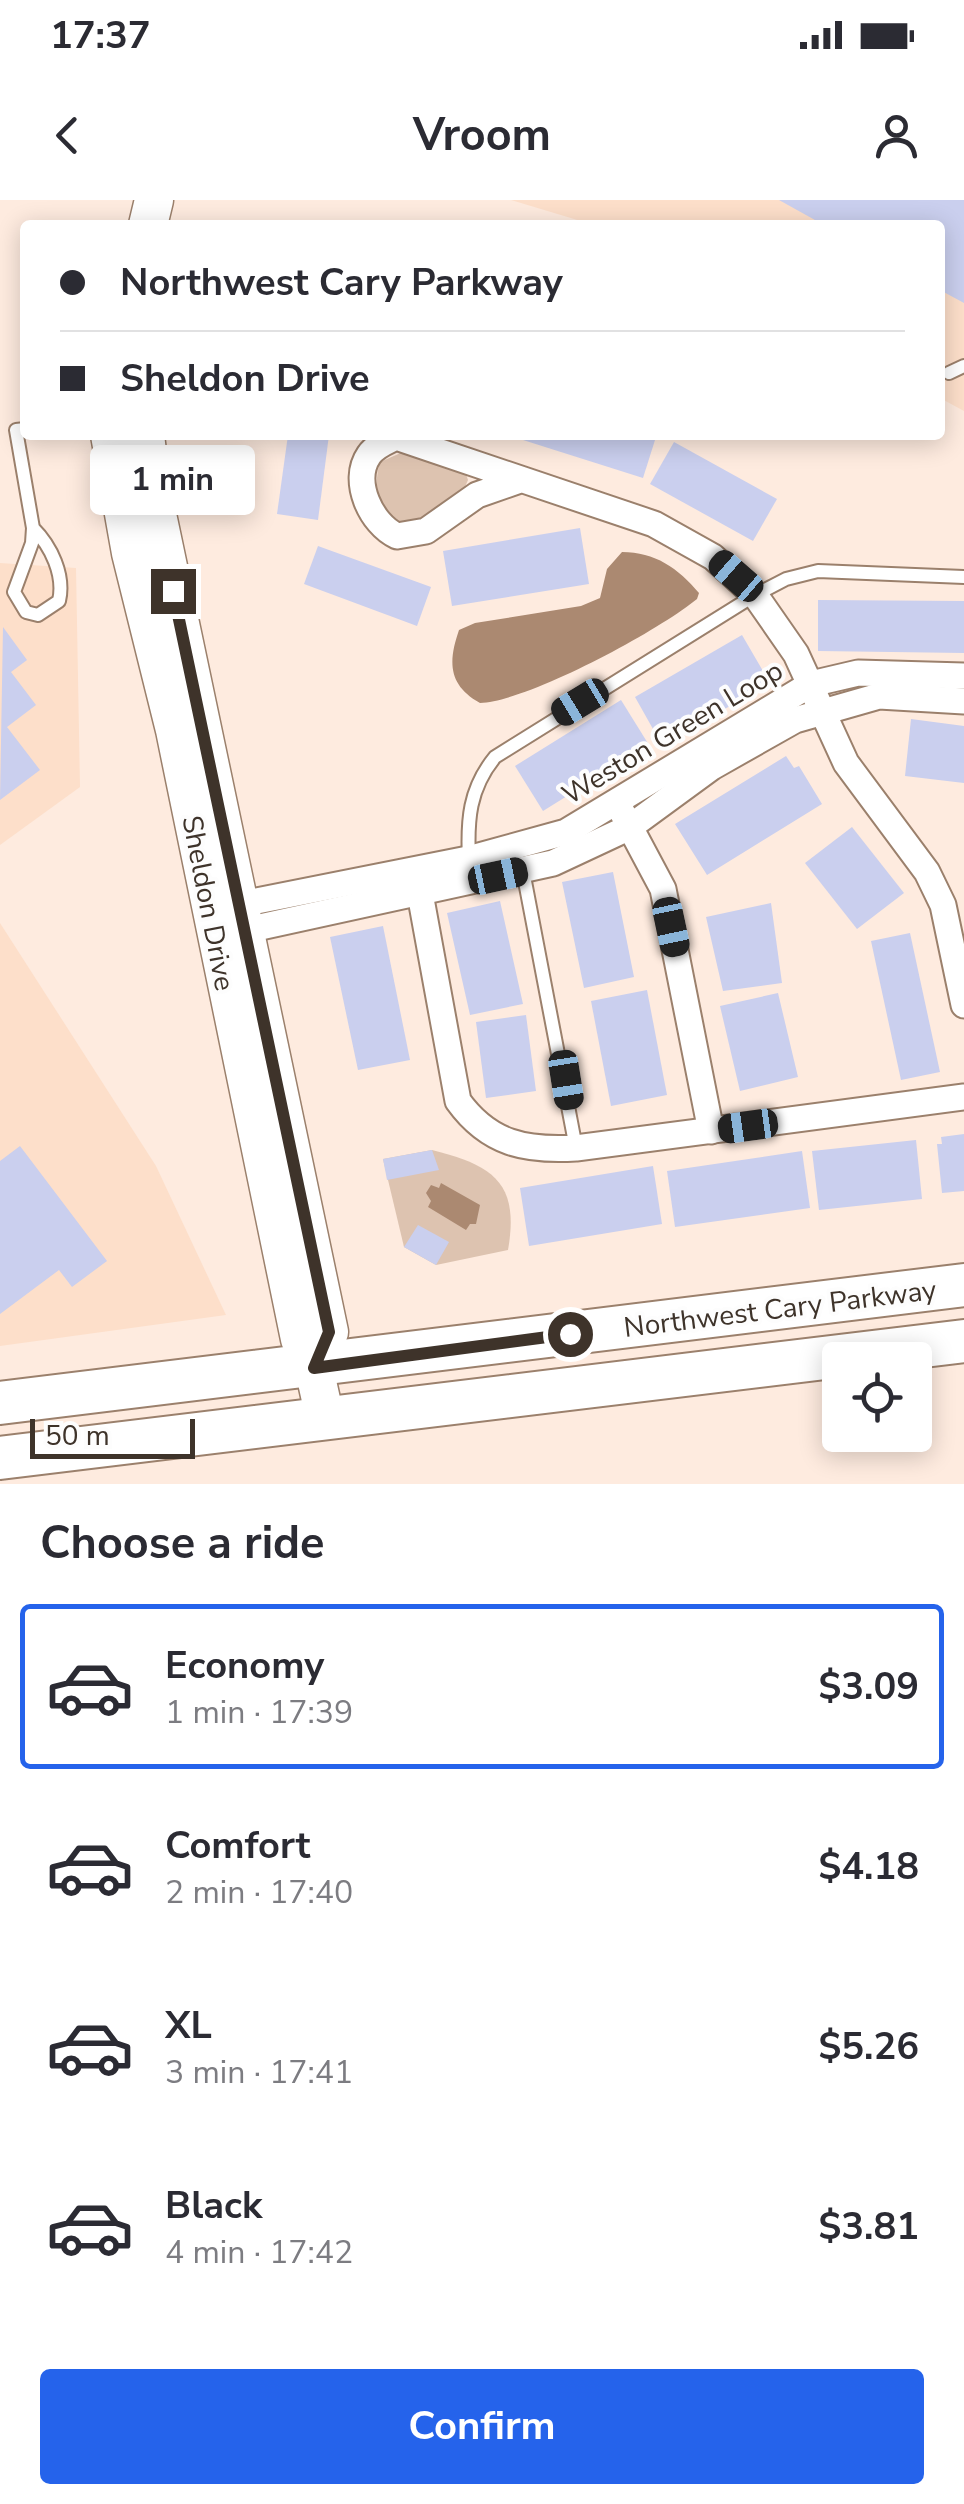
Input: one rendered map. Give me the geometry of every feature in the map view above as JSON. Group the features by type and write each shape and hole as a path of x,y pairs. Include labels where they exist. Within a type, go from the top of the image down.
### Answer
{"main road":[{"name":"Northwest Cary Parkway","path":"0,1404 964,1285"},
{"name":"Northwest Cary Parkway","path":"0,1458 964,1340"}],"street":[{"name":"Sheldon Drive","path":"111,440 131,553 228,920"},
{"name":"Sheldon Drive","path":"146,440 300,1339 314,1368 325,1418"},
{"path":"392,440 369,455 363,486 374,519 396,536 426,530 477,495 520,480"},
{"path":"405,440 654,524 713,557 755,595 787,639 846,763 927,872 943,905 964,1005"},
{"name":"Weston Green Loop","path":"228,920 472,870 566,832 715,738 810,684 858,673 964,676"},
{"name":"Weston Green Loop","path":"472,870 522,871 554,862 630,827 712,766 795,720 880,696 964,701"},
{"path":"617,803 663,889 711,1131"},
{"path":"418,881 458,1101 480,1126 506,1143 523,1149 576,1148 964,1097"}],"lane":[{"path":"949,374 964,366"},
{"path":"20,430 16,430 32,544 14,592 15,601 26,612 38,615 59,601 61,590 52,554 32,528"},
{"path":"472,870 473,792 495,756 755,595 786,579 818,571 964,577"},
{"path":"522,871 576,1148"}],"shaded area":[{"path":"511,200 964,200 964,411 945,401 945,220 577,220"},
{"path":"403,452 465,471 468,480 464,489 409,524 389,520 377,492 380,462"},
{"path":"622,552 665,563 699,593 697,599 624,645 560,678 502,699 480,703 469,696 453,672 459,630 475,623 581,606 600,598 607,569"},
{"path":"0,563 76,568 80,787 0,845"},
{"path":"0,923 156,1166 226,1315 0,1346"},
{"path":"432,1150 471,1162 497,1180 510,1208 508,1250 436,1265 404,1247 383,1159"},
{"path":"441,1183 480,1205 476,1224 470,1224 466,1230 428,1207 431,1201 426,1193 431,1185 439,1188"}],"building":[{"path":"779,200 964,200 964,303 945,293 945,220 815,220"},
{"path":"287,440 328,440 318,520 277,514"},
{"path":"523,440 655,440 643,478"},
{"path":"674,442 777,499 753,541 650,484"},
{"path":"580,528 589,584 452,606 443,551"},
{"path":"318,546 431,587 417,626 304,584"},
{"path":"818,600 964,601 964,653 818,651"},
{"path":"3,627 27,660 11,672 36,705 7,727 40,770 0,800"},
{"path":"742,635 770,683 662,745 635,697"},
{"path":"621,700 649,745 543,811 515,766"},
{"path":"911,719 964,726 964,783 905,776"},
{"path":"786,756 794,768 799,766 822,804 707,875 675,824"},
{"path":"852,827 904,893 857,929 805,863"},
{"path":"613,872 634,977 584,988 562,882"},
{"path":"500,901 523,1004 470,1015 447,913"},
{"path":"771,903 782,983 723,991 706,917"},
{"path":"383,926 410,1060 358,1070 330,937"},
{"path":"910,933 940,1072 901,1080 871,941"},
{"path":"647,990 667,1095 611,1106 591,1001"},
{"path":"778,993 798,1077 740,1091 720,1006"},
{"path":"526,1015 536,1091 486,1098 476,1022"},
{"path":"964,1134 964,1191 942,1193 937,1144 942,1144 941,1137"},
{"path":"916,1140 922,1199 819,1210 812,1151"},
{"path":"20,1146 107,1261 72,1287 59,1270 0,1314 0,1161"},
{"path":"432,1150 439,1170 387,1180 383,1159"},
{"path":"802,1151 810,1208 675,1227 667,1171"},
{"path":"653,1166 662,1224 529,1246 520,1188"},
{"path":"418,1225 449,1242 436,1265 404,1247"}],"route":[{"path":"173,591 329,1332 324,1352 314,1368 570,1334"}]}
